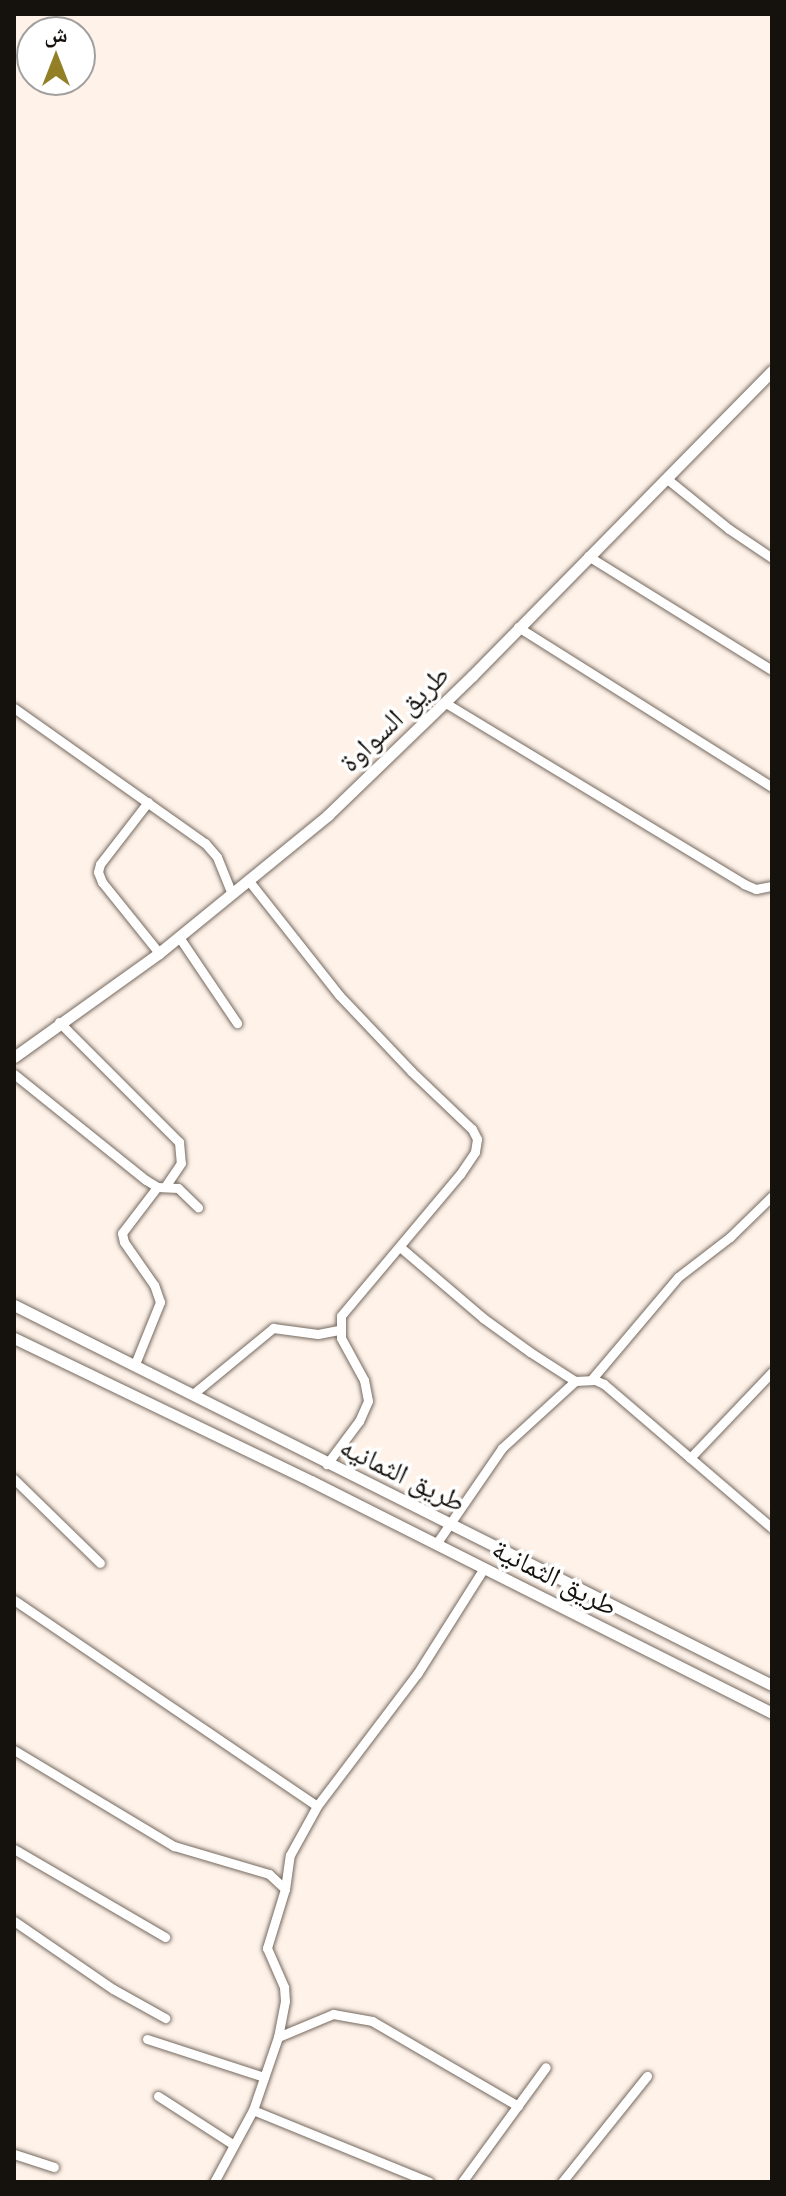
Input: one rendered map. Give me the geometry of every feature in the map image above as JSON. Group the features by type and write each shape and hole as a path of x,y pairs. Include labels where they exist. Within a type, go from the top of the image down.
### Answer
{"street":[{"name":"طريق السواوة","path":"14,1057 159,953 328,815 772,371"},
{"path":"666,478 729,529 772,558"},
{"path":"588,556 772,670"},
{"path":"518,627 772,787"},
{"path":"444,702 744,884 756,889 772,886"},
{"path":"14,708 213,850 232,894"},
{"path":"148,802 100,864 98,872 102,882 159,953"},
{"path":"249,881 339,995 476,1135 477,1145 469,1162 341,1316 339,1330 343,1344 364,1380 368,1401 359,1421 327,1464"},
{"path":"179,937 237,1023"},
{"path":"59,1022 179,1142 181,1163 122,1233 124,1242 154,1285 160,1302 135,1364"},
{"path":"14,1074 161,1187 178,1188 198,1207"},
{"path":"591,1380 684,1272 730,1237 772,1196"},
{"path":"400,1247 505,1334 575,1381 591,1380 604,1384 772,1528"},
{"name":"طريق الثمانيه","path":"14,1305 772,1685"},
{"path":"193,1394 273,1328 318,1334 339,1330"},
{"name":"طريق الثمانية","path":"14,1338 436,1544 772,1713"},
{"path":"690,1458 772,1372"},
{"path":"436,1544 502,1448 575,1381"},
{"path":"763,1382 772,1390"},
{"path":"14,1479 100,1563"},
{"path":"216,2181 253,2110 278,2037 285,2001 284,1987 267,1948 285,1889 290,1855 317,1806 417,1674 484,1568"},
{"path":"14,1600 317,1806"},
{"path":"14,1750 174,1846 269,1874 285,1889"},
{"path":"14,1849 165,1937"},
{"path":"14,1921 113,1989 165,2018"},
{"path":"278,2037 318,2018 347,2014 402,2036 518,2106"},
{"path":"147,2039 264,2077"},
{"path":"462,2182 546,2067"},
{"path":"562,2182 647,2076"},
{"path":"158,2096 234,2145"},
{"path":"253,2110 429,2182"},
{"path":"14,2154 54,2167"}]}
